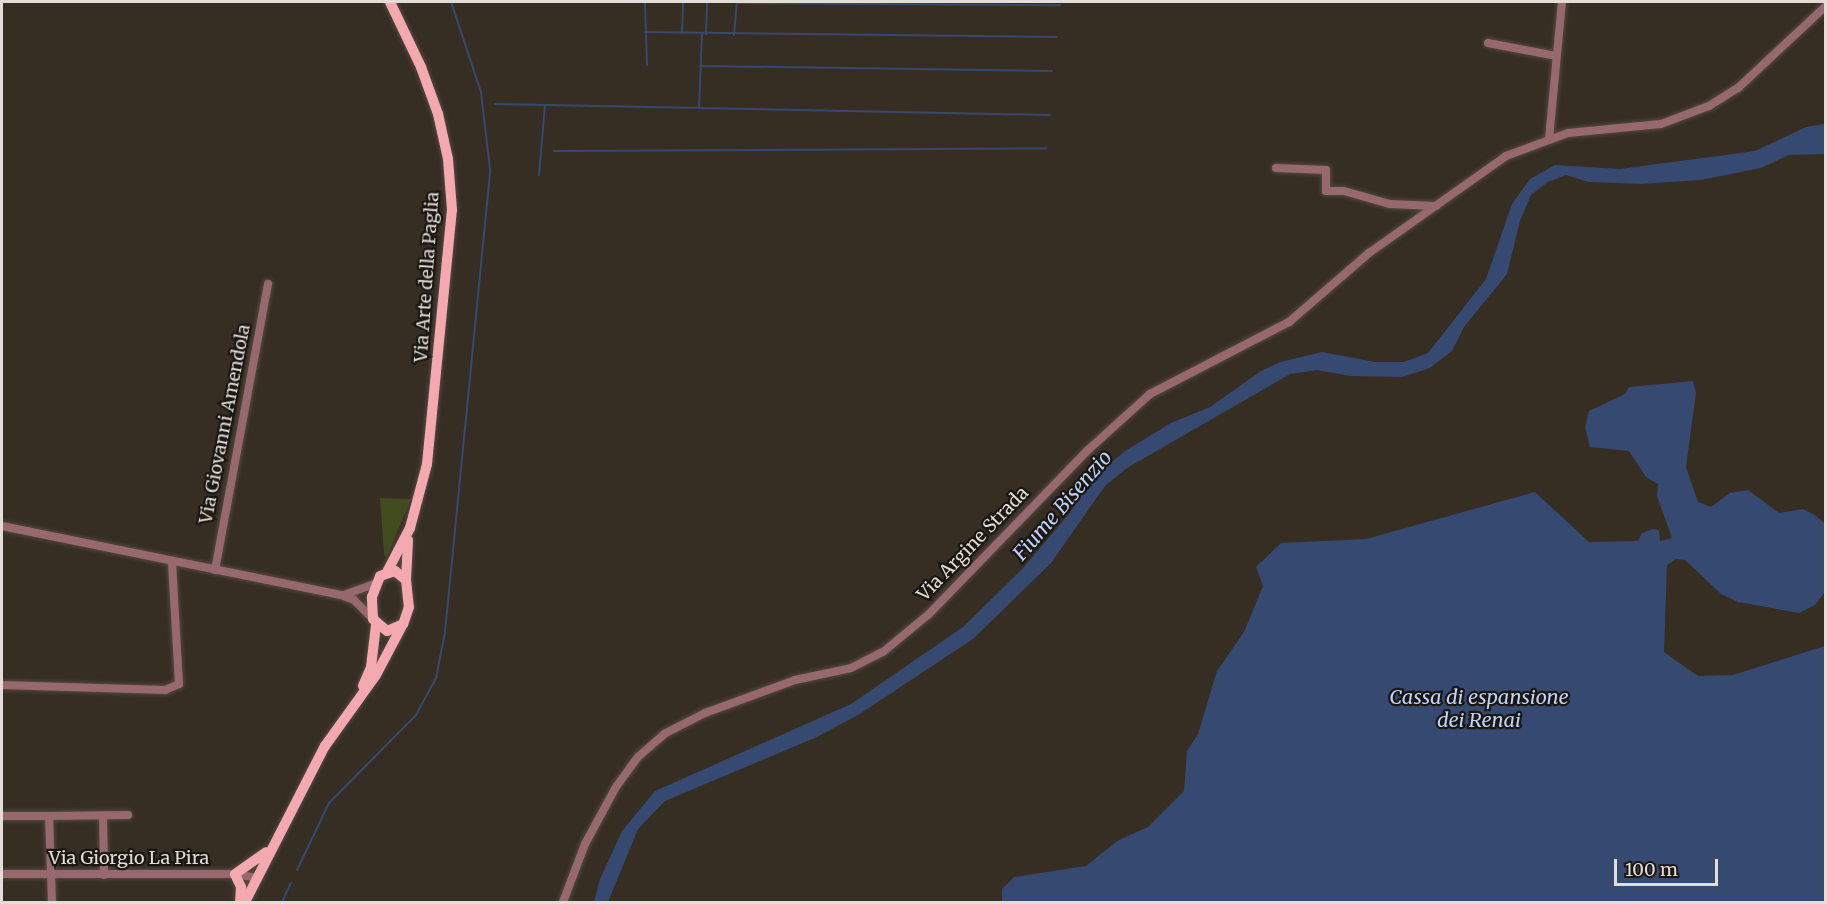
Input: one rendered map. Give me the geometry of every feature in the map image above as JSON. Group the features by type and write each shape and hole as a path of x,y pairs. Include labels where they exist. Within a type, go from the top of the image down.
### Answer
{"main road":[{"name":"Via Arte della Paglia","path":"244,903 325,746 376,675 403,624 410,596 406,580 410,528 429,446 451,192 435,103 390,2"},
{"name":"Via Arte della Paglia","path":"350,710 371,667 375,622 374,584 387,572 410,528"},
{"path":"387,572 401,574 406,580"},
{"path":"375,622 387,631 403,624"},
{"path":"240,903 241,886 235,874 254,864 275,842"}],"street":[{"path":"1549,139 1562,2"},
{"name":"Via Argine Strada","path":"563,903 585,844 616,787 638,758 664,734 705,713 795,680 851,668 893,645 1141,402 1180,376 1289,322 1369,253 1436,207 1490,165 1549,139 1608,127 1661,124 1709,106 1738,88 1826,6"},
{"path":"1488,43 1556,56"},
{"path":"1276,168 1326,170 1326,191 1344,191 1390,204 1436,207"},
{"name":"Via Giovanni Amendola","path":"215,570 268,284"},
{"path":"2,526 341,596 354,600 375,622"},
{"path":"2,685 165,690 178,684 172,561"},
{"path":"341,596 355,594 374,584"},
{"path":"2,816 128,816"},
{"path":"49,816 51,903"},
{"path":"104,816 104,875"},
{"name":"Via Giorgio La Pira","path":"2,874 235,874 257,878"}],"green space":[{"path":"380,498 411,499 387,557 384,555"}],"water":[{"path":"1825,124 1825,154 1789,155 1761,168 1701,180 1641,184 1589,182 1566,175 1548,182 1531,195 1520,221 1507,274 1464,327 1452,351 1430,368 1402,377 1351,376 1317,370 1290,374 1127,468 1105,486 1051,563 973,639 858,715 817,737 665,801 638,829 608,902 594,902 600,879 622,831 655,791 851,704 963,627 1023,568 1069,514 1093,478 1125,451 1171,423 1210,407 1261,371 1280,362 1322,352 1375,362 1404,362 1428,353 1486,279 1512,204 1530,179 1555,165 1620,169 1755,151 1806,127"},
{"name":"Cassa di espansione dei Renai","path":"1693,381 1696,393 1686,467 1698,502 1711,507 1730,493 1748,490 1779,513 1803,509 1815,515 1825,524 1825,592 1815,605 1799,613 1738,602 1721,594 1685,560 1676,559 1667,565 1664,652 1698,676 1733,675 1825,646 1825,902 1002,902 1002,889 1014,877 1086,866 1117,841 1148,827 1184,791 1187,751 1198,734 1217,671 1244,632 1263,586 1256,567 1281,543 1366,539 1535,492 1589,542 1638,541 1642,533 1652,529 1659,530 1660,541 1672,538 1657,496 1658,484 1646,477 1629,451 1590,447 1585,427 1589,411 1625,394 1629,387"}],"waterway":[{"path":"297,870 329,803 416,715 436,678 445,632 490,169 481,92 451,2"},
{"path":"645,2 647,65"},
{"path":"682,33 683,2"},
{"path":"706,34 707,2"},
{"path":"734,35 737,2"},
{"path":"737,3 1060,5"},
{"path":"645,32 1057,37"},
{"path":"699,108 702,34"},
{"path":"700,66 1052,71"},
{"path":"495,104 1050,115"},
{"path":"539,175 545,105"},
{"path":"554,151 1046,148"},
{"path":"282,902 291,883"}],"water label":[{"name":"Fiume Bisenzio","path":"1062,505"}]}
